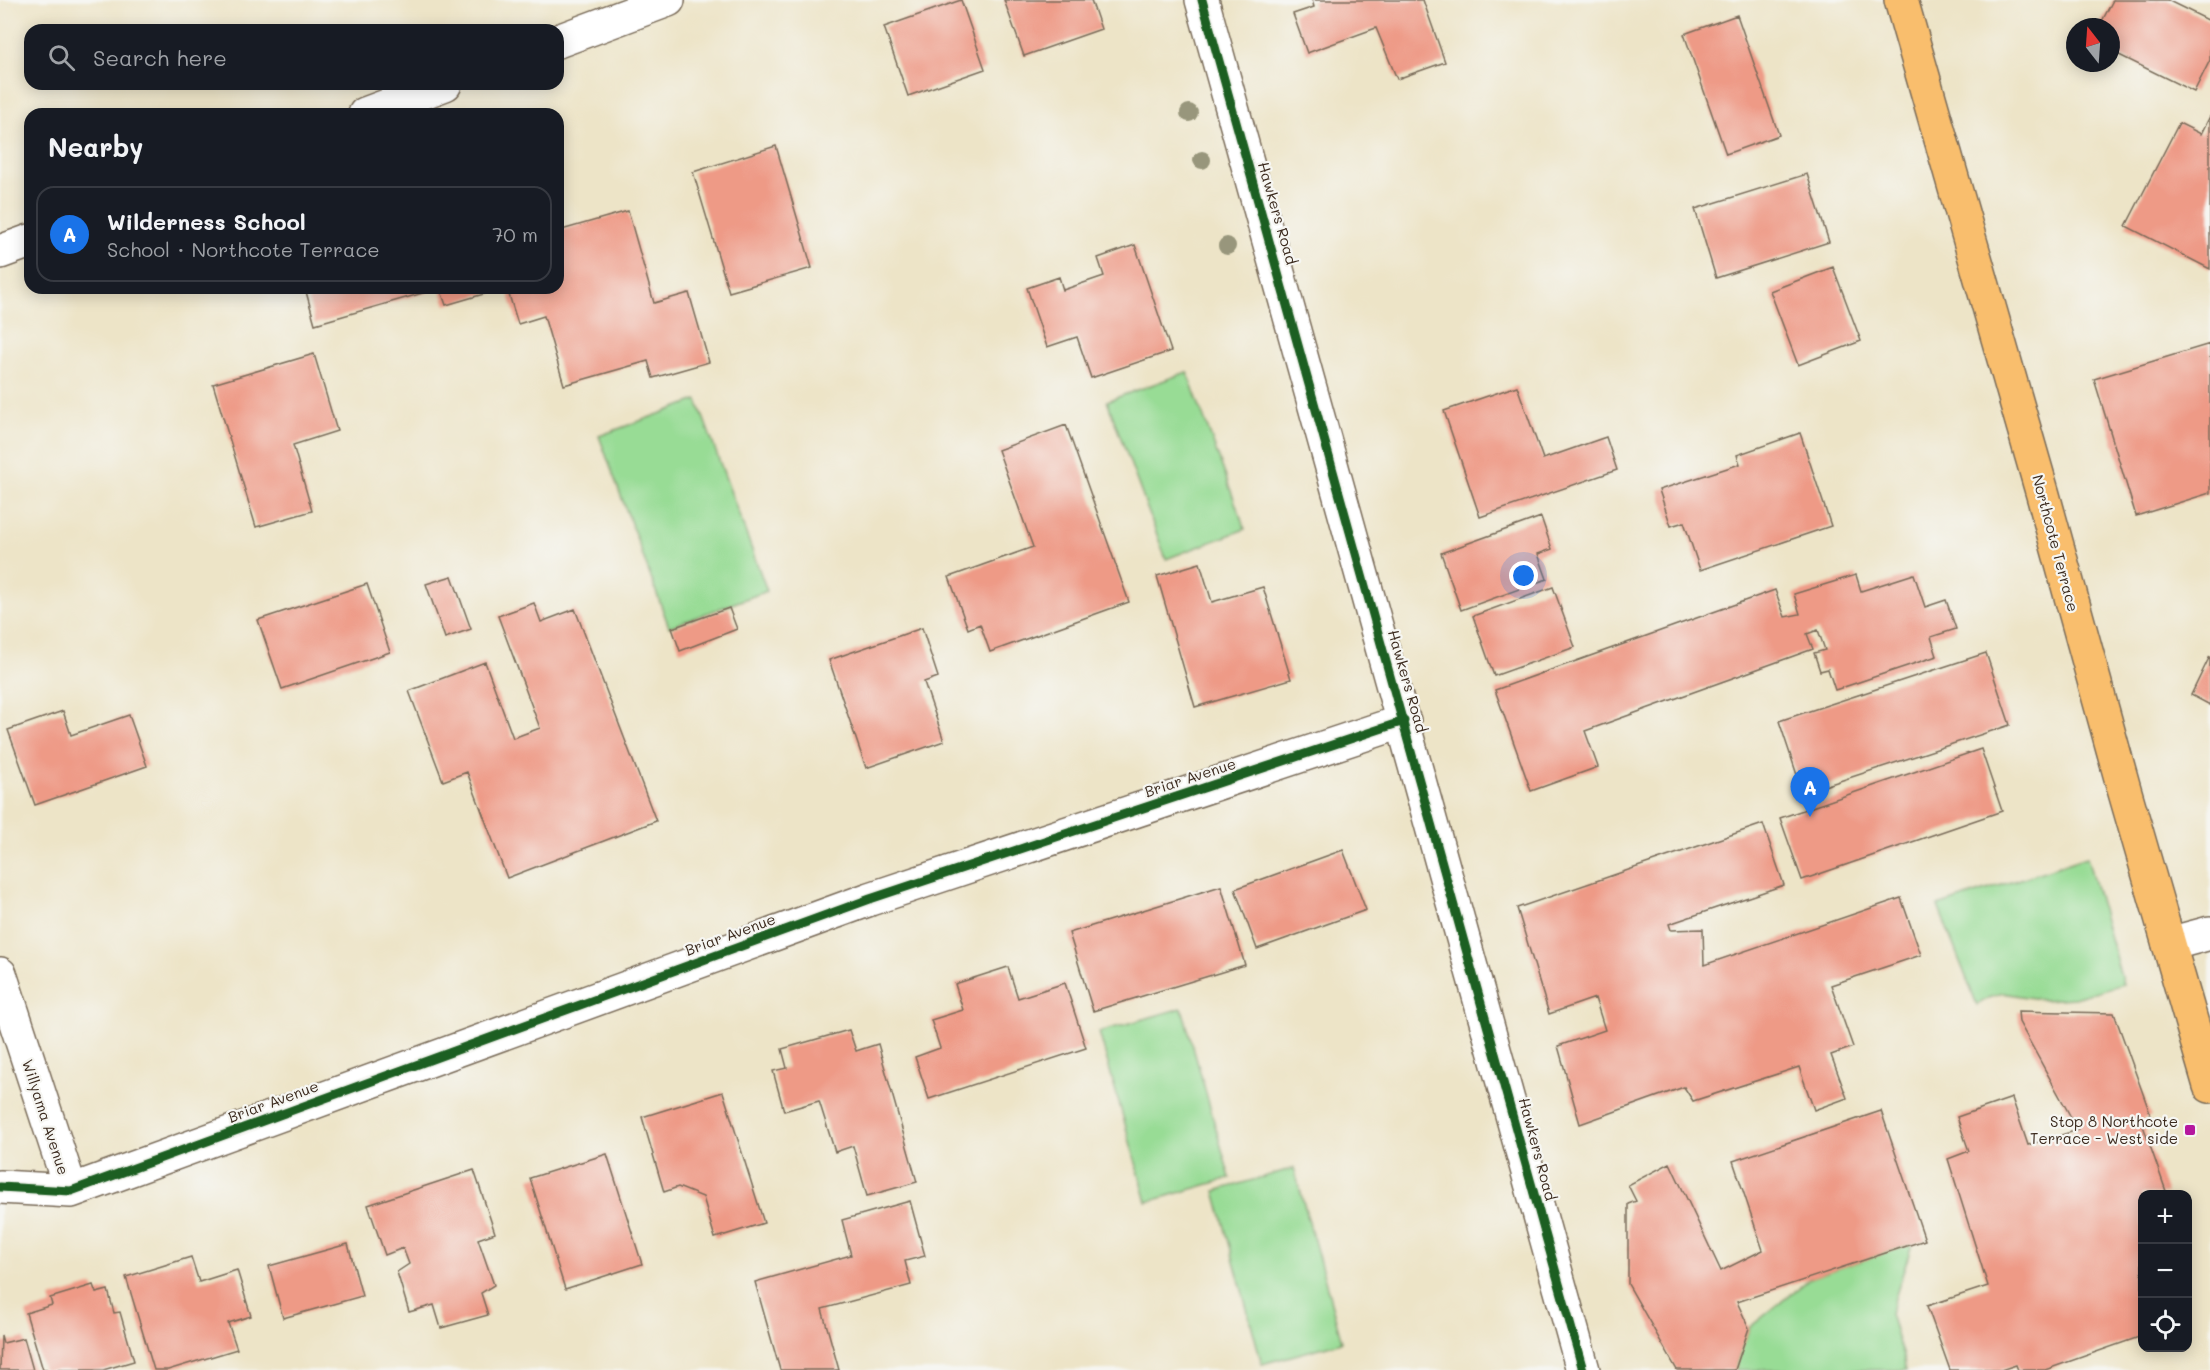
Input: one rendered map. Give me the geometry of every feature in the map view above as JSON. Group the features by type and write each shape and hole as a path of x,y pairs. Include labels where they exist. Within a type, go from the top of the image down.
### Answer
{"highway":[{"name":"Northcote Terrace","path":"1901,0 2169,944 2207,1068"}],"street":[{"path":"564,39 668,0"},
{"name":"Hawkers Road","path":"1202,0 1583,1370"},
{"path":"381,108 429,90"},
{"path":"0,252 24,243"},
{"name":"Briar Avenue","path":"71,1191 870,899 1404,721"},
{"path":"2169,944 2210,933"},
{"name":"Willyama Avenue","path":"0,974 71,1191"},
{"path":"0,1186 71,1191"}],"green space":[{"path":"1187,372 1245,529 1166,559 1107,401"},
{"path":"697,400 767,591 669,627 599,436"},
{"path":"2087,857 2123,984 2074,998 2044,1000 2003,993 1977,1005 1938,906"},
{"path":"1182,1008 1230,1178 1147,1202 1099,1032"},
{"path":"1294,1168 1342,1342 1262,1364 1215,1191"},
{"path":"1912,1244 1890,1314 1907,1370 1735,1370 1749,1328 1812,1277"}],"building":[{"path":"961,0 985,69 908,96 884,27"},
{"path":"1004,0 1091,0 1101,29 1024,56"},
{"path":"1312,0 1423,0 1445,62 1397,79 1376,28 1307,53 1293,14 1314,7"},
{"path":"2113,0 2167,0 2210,21 2210,60 2194,92 2120,55 2120,18 2104,18"},
{"path":"1737,15 1779,135 1726,154 1684,34"},
{"path":"2210,116 2210,269 2126,226 2179,123 2201,134"},
{"path":"776,146 812,268 729,292 693,172"},
{"path":"1807,174 1829,242 1716,278 1695,209"},
{"path":"628,211 654,303 689,293 709,362 653,378 648,361 564,385 544,316 518,324 509,294 564,294 564,229"},
{"path":"1135,245 1171,351 1091,378 1077,337 1047,347 1027,288 1059,277 1063,290 1104,276 1098,258"},
{"path":"1833,267 1861,341 1798,365 1770,291"},
{"path":"307,294 420,294 315,324"},
{"path":"442,294 484,294 446,305"},
{"path":"2210,344 2210,493 2136,516 2094,379"},
{"path":"314,354 337,431 293,445 312,511 256,527 213,384"},
{"path":"1517,386 1543,459 1606,437 1617,470 1480,517 1444,411"},
{"path":"1066,425 1129,602 990,652 980,624 968,629 949,577 1033,547 998,450"},
{"path":"1800,433 1831,526 1700,570 1684,522 1671,526 1659,490 1740,464 1737,455"},
{"path":"1541,517 1552,549 1538,554 1547,579 1461,610 1441,553"},
{"path":"1200,563 1212,602 1263,587 1291,679 1195,707 1157,576"},
{"path":"1914,574 1925,607 1946,600 1956,629 1931,637 1937,656 1835,690 1828,669 1820,671 1814,653 1825,650 1818,630 1807,634 1813,649 1585,731 1598,767 1531,791 1495,690 1775,590 1785,617 1800,614 1794,594 1856,575 1861,591"},
{"path":"452,576 471,629 445,638 426,584"},
{"path":"367,584 390,652 282,689 258,620"},
{"path":"1553,587 1575,647 1494,676 1473,616"},
{"path":"534,603 541,622 575,609 656,821 507,878 467,772 443,781 409,691 485,662 513,738 540,728 498,616"},
{"path":"729,608 737,629 680,651 672,628"},
{"path":"922,628 938,677 924,682 944,741 866,768 829,660"},
{"path":"1986,653 2010,725 1803,793 1779,721"},
{"path":"2210,656 2210,705 2191,695"},
{"path":"63,711 71,735 129,715 147,766 35,805 8,730"},
{"path":"1981,749 2002,811 1802,880 1780,818"},
{"path":"1763,824 1784,885 1669,924 1671,930 1703,929 1704,965 1901,898 1921,955 1831,985 1853,1047 1831,1055 1847,1098 1814,1110 1799,1067 1693,1101 1684,1087 1580,1124 1558,1046 1605,1030 1595,998 1549,1014 1517,908"},
{"path":"1343,850 1366,910 1257,949 1235,889"},
{"path":"1221,886 1245,965 1093,1011 1069,933"},
{"path":"1008,967 1018,998 1065,983 1086,1048 929,1099 915,1057 940,1048 931,1020 963,1010 955,984"},
{"path":"2018,1011 2114,1013 2151,1116 2141,1120 2166,1190 2138,1190 2138,1337 2045,1370 2018,1370 2016,1365 2001,1370 1950,1370 1927,1306 1988,1286 1948,1159 1969,1151 1957,1117 2012,1098 2028,1145 2078,1130 2019,1022"},
{"path":"849,1030 856,1051 878,1044 917,1182 867,1196 853,1146 835,1152 819,1101 784,1111 773,1071 787,1068 782,1049"},
{"path":"723,1092 764,1223 715,1238 703,1197 678,1187 664,1192 642,1117"},
{"path":"1881,1111 1925,1240 1737,1302 1749,1328 1735,1370 1677,1370 1628,1284 1628,1204 1636,1201 1628,1185 1670,1163 1721,1271 1763,1250 1733,1161"},
{"path":"607,1154 642,1264 565,1289 530,1178"},
{"path":"474,1170 495,1233 478,1239 494,1285 481,1293 488,1315 441,1328 434,1305 409,1312 397,1272 409,1264 403,1248 385,1255 368,1205"},
{"path":"910,1201 925,1256 905,1261 911,1285 822,1309 839,1370 780,1370 755,1282 851,1255 842,1220"},
{"path":"348,1244 362,1296 283,1318 269,1266"},
{"path":"191,1257 199,1282 237,1270 251,1316 228,1323 237,1349 168,1370 154,1370 126,1277"},
{"path":"93,1285 96,1293 108,1290 114,1313 120,1312 134,1361 103,1370 43,1370 26,1313 52,1305 50,1298"},
{"path":"1,1335 3,1343 24,1338 33,1370 0,1370"}],"cycle path":[{"path":"1202,0 1583,1370"},
{"path":"0,1187 71,1191 870,899 1404,721"}],"place":[{"name":"Wilderness School","path":"1810,817"},
{"name":"Stop 8 Northcote Terrace - West side","path":"2190,1130"}]}
